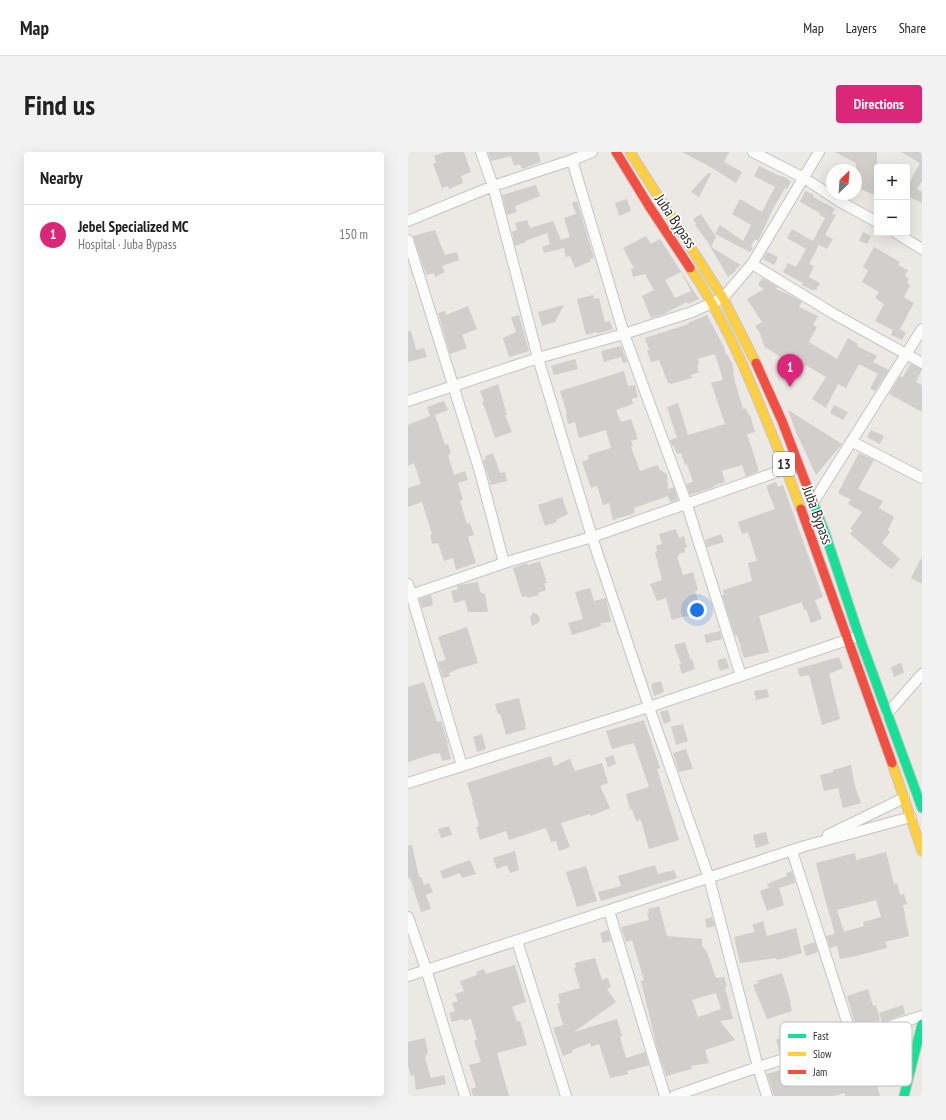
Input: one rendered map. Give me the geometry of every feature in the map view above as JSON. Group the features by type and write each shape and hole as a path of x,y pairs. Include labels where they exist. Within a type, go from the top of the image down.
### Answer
{"main road":[{"name":"Juba Bypass","path":"616,152 712,303 745,368 787,469 911,817"},
{"name":"Juba Bypass","path":"630,152 723,298 758,367 782,421 814,501 887,714 920,794 922,808"},
{"path":"904,798 920,794"},
{"path":"922,814 911,817 922,851"},
{"path":"912,1064 922,1024"},
{"path":"904,1096 906,1086"}],"street":[{"path":"482,152 493,186 538,358 592,537 709,878 767,1096"},
{"path":"408,220 493,186 592,152"},
{"path":"753,152 804,178 839,201 874,220"},
{"path":"408,401 538,358 624,334 692,312 723,298 752,264 776,221 819,152"},
{"path":"572,160 624,334 687,504 741,676"},
{"path":"901,236 922,248"},
{"path":"408,240 480,472 504,563"},
{"path":"752,264 834,314 922,363"},
{"path":"814,501 922,329"},
{"path":"851,441 922,478"},
{"path":"410,595 504,563 592,537 799,465"},
{"path":"408,584 410,595 462,766"},
{"path":"408,783 649,706 859,636"},
{"path":"887,714 922,674"},
{"path":"408,976 792,851 904,798"},
{"path":"805,846 911,817"},
{"path":"792,851 847,1022"},
{"path":"610,911 665,1096"},
{"path":"408,917 426,969 465,1096"},
{"path":"517,941 566,1096"},
{"path":"902,1022 922,1016"},
{"path":"674,1096 780,1059"}],"building":[{"path":"445,152 464,152 471,172 461,176 463,183 449,189 448,186 442,188 433,164 436,163 434,156"},
{"path":"488,152 538,152 541,162 522,169 520,164 514,166 511,156 491,161"},
{"path":"682,152 729,152 724,162 742,172 736,183"},
{"path":"835,152 877,152 877,164 874,164 874,195 862,190 862,164 856,163"},
{"path":"901,152 922,152 922,181 917,189 922,192 922,203 910,197 910,181 920,163"},
{"path":"759,166 791,181 787,189 785,188 773,209 758,241 755,239 751,246 753,248 750,252 715,234 720,225 743,241 751,225 732,214 740,199 762,212 775,187 754,176"},
{"path":"708,173 711,174 699,197 691,192"},
{"path":"536,185 540,196 515,206 517,212 507,215 502,195"},
{"path":"805,191 814,195 813,197 835,209 832,214 836,215 825,235 833,239 827,249 819,245 809,264 814,266 809,277 820,283 816,290 812,290 802,285 803,283 783,272 788,263 796,267 806,249 787,238 792,229 813,241 825,218 819,215 820,213 800,202"},
{"path":"627,199 631,211 619,216 615,203"},
{"path":"577,201 594,258 590,259 591,261 575,268 570,256 566,257 564,248 544,253 542,247 550,244 547,233 515,246 512,232 517,230 515,223 527,220 530,228 553,221 561,240 570,237 564,218 576,214 572,203"},
{"path":"701,214 716,237 711,247 741,265 728,277 707,241 695,225 696,224 693,219"},
{"path":"435,230 445,255 457,252 459,260 442,266 445,272 435,277 434,273 426,275 413,236"},
{"path":"863,232 871,236 867,244 859,241"},
{"path":"646,236 651,244 660,239 699,299 688,304 687,302 664,314 651,318 642,296 654,290 645,274 633,277 631,269 634,268 623,248","holes":["681,272 691,291 675,298 665,280"]},
{"path":"874,247 900,262 898,265 908,270 905,276 909,279 907,283 910,285 904,297 914,303 900,329 906,333 902,340 891,335 893,330 875,321 884,304 875,298 879,292 862,282 868,270 863,267"},
{"path":"767,252 778,257 774,265 763,259"},
{"path":"762,278 778,287 776,289 802,302 799,307 818,316 813,325 817,327 809,342 837,359 848,338 858,344 857,346 877,356 873,362 889,370 875,391 870,388 878,374 859,364 846,388 838,384 826,408 812,399 826,377 806,365 800,377 778,363 782,358 765,347 760,336 761,335 755,326 762,322 747,299 764,289 758,285"},
{"path":"593,295 594,299 599,298 605,322 610,321 613,329 597,334 597,332 586,335 577,299"},
{"path":"564,305 555,322 542,326 538,312"},
{"path":"468,306 477,329 462,335 467,348 450,354 438,313 445,311 446,315"},
{"path":"519,315 529,351 509,357 503,338 516,332 511,317"},
{"path":"707,315 724,347 726,355 727,354 732,363 735,382 743,409 746,408 750,415 755,432 747,434 759,471 746,476 742,465 722,471 725,482 690,495 686,484 693,482 687,464 685,465 681,453 677,454 670,440 677,438 667,407 678,403 688,435 725,424 711,383 723,380 715,354 698,359 699,364 697,365 699,372 691,375 692,378 671,384 668,383 659,360 651,362 647,351 649,350 645,338 689,324 688,323"},
{"path":"408,331 411,331 416,350 424,348 427,357 408,362"},
{"path":"621,346 627,362 623,363 621,357 604,362 601,351"},
{"path":"575,359 578,369 554,375 551,366"},
{"path":"910,364 922,369 916,382 922,385 922,412 889,394 900,376 903,377"},
{"path":"624,371 628,386 635,385 638,397 632,399 633,404 616,410 621,422 631,419 638,439 631,441 633,446 631,447 640,471 658,465 659,469 667,474 668,489 674,487 678,500 670,502 668,496 634,508 635,513 613,520 609,503 603,505 597,486 591,488 582,462 589,459 588,455 611,448 606,430 579,438 575,422 568,424 567,414 560,391"},
{"path":"498,384 507,415 505,415 512,432 495,438 482,402 484,401 480,391"},
{"path":"444,401 448,410 435,415 445,445 448,444 451,454 448,455 454,475 465,471 468,480 458,483 463,500 460,501 467,524 470,523 474,535 468,537 476,563 456,570 453,558 444,561 438,543 432,544 430,535 432,534 422,502 408,507 408,488 421,484 414,463 408,466 408,425 430,416 427,407"},
{"path":"834,405 848,412 843,420 830,413"},
{"path":"788,410 842,444 816,475 796,432"},
{"path":"871,430 884,436 880,444 867,437"},
{"path":"493,453 500,473 505,472 507,481 491,485 483,460 486,459 485,456"},
{"path":"859,453 874,460 858,489 883,501 879,508 894,517 888,530 890,532 882,543 900,559 892,569 850,534 853,530 850,529 862,512 848,504 851,500 838,493"},
{"path":"776,482 778,487 783,485 823,597 815,600 822,619 811,623 806,609 804,610 802,602 759,616 769,652 744,658 737,635 735,636 722,595 724,595 723,590 752,581 748,563 757,561 748,532 742,534 738,522 775,509 766,486"},
{"path":"562,497 568,514 556,520 557,522 545,526 538,505"},
{"path":"676,529 679,538 684,536 687,547 684,548 685,552 679,554 677,557 683,575 693,572 698,590 695,591 701,612 672,620 666,598 657,601 650,584 662,580 655,552 657,551 656,546 662,544 659,534"},
{"path":"721,534 724,542 707,547 705,540"},
{"path":"922,557 922,584 911,578"},
{"path":"540,561 547,583 544,583 546,590 538,593 539,595 527,598 527,596 522,597 513,568 527,563 528,565"},
{"path":"478,582 480,592 485,594 488,612 468,612 465,600 454,603 451,591 458,589 457,586 459,585"},
{"path":"590,588 594,601 606,598 611,622 600,623 601,626 572,635 568,623 583,619 575,592"},
{"path":"431,595 433,605 422,608 419,599"},
{"path":"533,612 539,616 540,620 532,626 530,618"},
{"path":"467,627 478,663 458,669 449,673 450,676 443,678 438,662 446,660 438,637"},
{"path":"720,631 722,639 706,643 704,635"},
{"path":"685,642 690,659 692,659 695,669 682,674 679,664 681,664 674,645"},
{"path":"839,657 843,668 829,674 840,719 822,725 809,675 800,677 797,669"},
{"path":"726,658 729,668 720,671 717,660"},
{"path":"901,663 904,673 894,677 891,667"},
{"path":"661,681 664,692 654,696 651,684"},
{"path":"424,682 437,722 441,721 451,759 442,761 440,753 436,753 408,762 408,687"},
{"path":"767,689 769,697 756,700 754,691"},
{"path":"519,698 526,729 506,735 500,713 498,714 495,704"},
{"path":"668,710 671,721 664,724 660,712"},
{"path":"644,720 660,768 657,769 679,840 649,849 641,820 636,821 632,809 630,810 626,794 649,787 634,743 612,749 606,731"},
{"path":"683,724 688,741 676,745 671,727"},
{"path":"482,734 486,749 477,752 473,737"},
{"path":"686,749 693,769 679,772 673,753"},
{"path":"613,755 616,764 608,767 605,758"},
{"path":"551,756 554,766 570,759 575,771 602,763 608,783 600,786 610,808 591,816 590,814 561,823 570,847 559,851 556,841 551,842 546,828 509,840 506,831 480,840 476,827 479,826 467,783"},
{"path":"851,765 855,786 861,803 843,808 838,788 824,791 820,775"},
{"path":"449,826 452,835 441,838 438,829"},
{"path":"766,832 769,844 756,848 753,835"},
{"path":"412,845 419,877 421,877 424,885 429,883 433,892 426,895 431,909 421,912 410,878 408,878 408,846"},
{"path":"515,851 519,870 510,873 507,865 497,869 493,858"},
{"path":"886,852 894,884 897,883 900,895 904,894 907,904 903,905 909,936 885,942 887,948 840,959 837,946 830,948 826,936 835,934 816,863 855,853 856,860","holes":["876,900 881,917 863,922 864,926 844,932 837,910"]},
{"path":"470,860 476,874 462,878 460,873 443,879 440,871"},
{"path":"655,865 658,874 674,870 677,878 601,901 598,892 621,886 618,876"},
{"path":"586,866 597,901 577,907 566,872"},
{"path":"792,871 795,883 779,888 784,905 767,911 760,891 769,888 767,884 787,876 786,873"},
{"path":"659,906 667,936 702,939 702,946 707,952 716,978 724,977 733,1019 720,1021 735,1040 705,1050 709,1063 691,1066 692,1069 666,1076 657,1048 641,981 644,980 632,940 626,942 621,927 649,920 647,913 649,913 648,909","holes":["716,993 721,1009 698,1017 692,1000"]},
{"path":"712,917 715,926 707,928 705,919"},
{"path":"763,921 767,936 796,928 802,953 777,960 776,958 740,963 734,937 755,932 752,925"},
{"path":"608,930 611,941 603,943 600,933"},
{"path":"815,942 818,952 806,956 803,946"},
{"path":"595,958 602,980 608,978 611,987 607,989 616,1002 574,1032 617,1019 626,1058 645,1052 649,1065 627,1071 628,1074 610,1078 599,1044 591,1047 590,1043 572,1050 573,1052 563,1056 553,1028 563,1025 557,1004 560,1003 558,994 580,988 574,968 576,967 575,963"},
{"path":"515,965 526,1002 512,1007 517,1022 520,1021 527,1045 497,1053 509,1096 473,1096 471,1089 476,1087 469,1065 481,1062 474,1041 477,1040 471,1019 464,1021 463,1019 452,1022 449,1013 455,1011 452,1003 458,1001 455,994 464,991 460,981 477,975 476,972 484,969 486,974"},
{"path":"782,973 792,1011 767,1019 753,985 759,983 756,981"},
{"path":"868,989 873,1006 876,1005 880,1020 873,1022 855,1022 847,996"},
{"path":"903,1005 905,1014 882,1022 879,1013"},
{"path":"425,1038 428,1052 425,1058 431,1078 444,1075 446,1084 416,1090 414,1075 411,1076 408,1066 408,1042"},
{"path":"780,1039 780,1054 776,1040"},
{"path":"780,1070 780,1086 877,1086 880,1096 845,1096 845,1093 834,1096 774,1096 767,1074"}],"traffic: fast":[{"path":"813,502 825,533 859,636 922,808"},
{"path":"912,1064 922,1024"},
{"path":"904,1096 906,1086"}],"traffic: slow":[{"path":"630,152 723,298 756,363"},
{"path":"690,268 721,319 738,355 801,509"},
{"path":"892,763 922,851"}],"traffic: jam":[{"path":"616,152 649,206 690,268"},
{"path":"756,363 782,421 813,502"},
{"path":"801,509 892,763"}],"place":[{"name":"Jebel Specialized MC","path":"790,387"}]}
